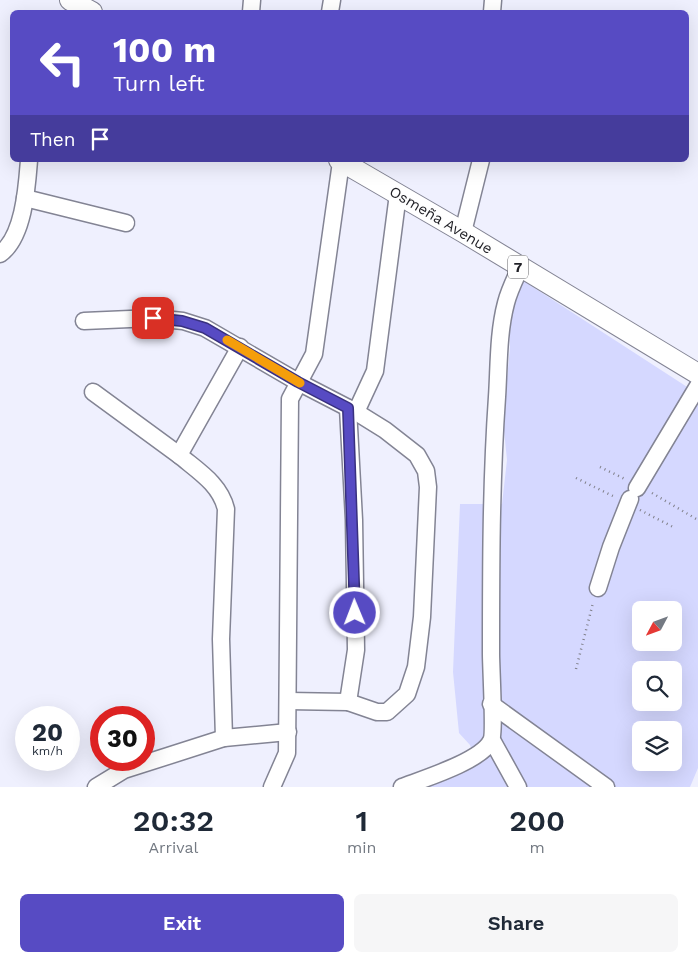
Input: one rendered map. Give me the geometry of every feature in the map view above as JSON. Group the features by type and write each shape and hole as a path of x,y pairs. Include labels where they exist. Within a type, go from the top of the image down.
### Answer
{"main road":[{"path":"70,0 86,10"},
{"name":"Osmeña Avenue","path":"342,162 463,232 698,374"}],"street":[{"path":"0,254 14,235 25,198 29,162"},
{"path":"272,787 285,761 288,732 290,400 298,382 309,367 314,354 340,162"},
{"path":"463,232 480,162"},
{"path":"348,702 356,650 352,410 375,371 398,194"},
{"path":"25,198 126,223"},
{"path":"402,787 470,759 492,740 494,728 491,704 491,571 495,430 504,313 511,288 520,268"},
{"path":"84,321 153,318 182,321 205,328 385,430 417,455 426,470 427,534 422,617 416,667 407,694 387,712 377,712 348,702 288,701"},
{"path":"179,455 240,347"},
{"path":"598,588 611,547 633,494 698,386"},
{"path":"93,392 179,455 214,484 223,498 226,509 221,639 224,738"},
{"path":"491,704 606,787"},
{"path":"96,787 124,770 224,738 288,732"},
{"path":"492,740 518,787"}],"path":[{"path":"600,467 675,528"},
{"path":"576,478 633,494 698,520"},
{"path":"576,669 587,622 598,588"}],"shaded area":[{"path":"519,278 698,394 698,768 690,787 405,787 475,760 470,745 459,733 453,672 460,504 502,504 507,460 503,421 510,348 508,303"}],"slow traffic":[{"path":"227,340 300,383"}],"route":[{"path":"153,318 182,321 205,328 298,382 348,408 354,520 355,613"}]}
